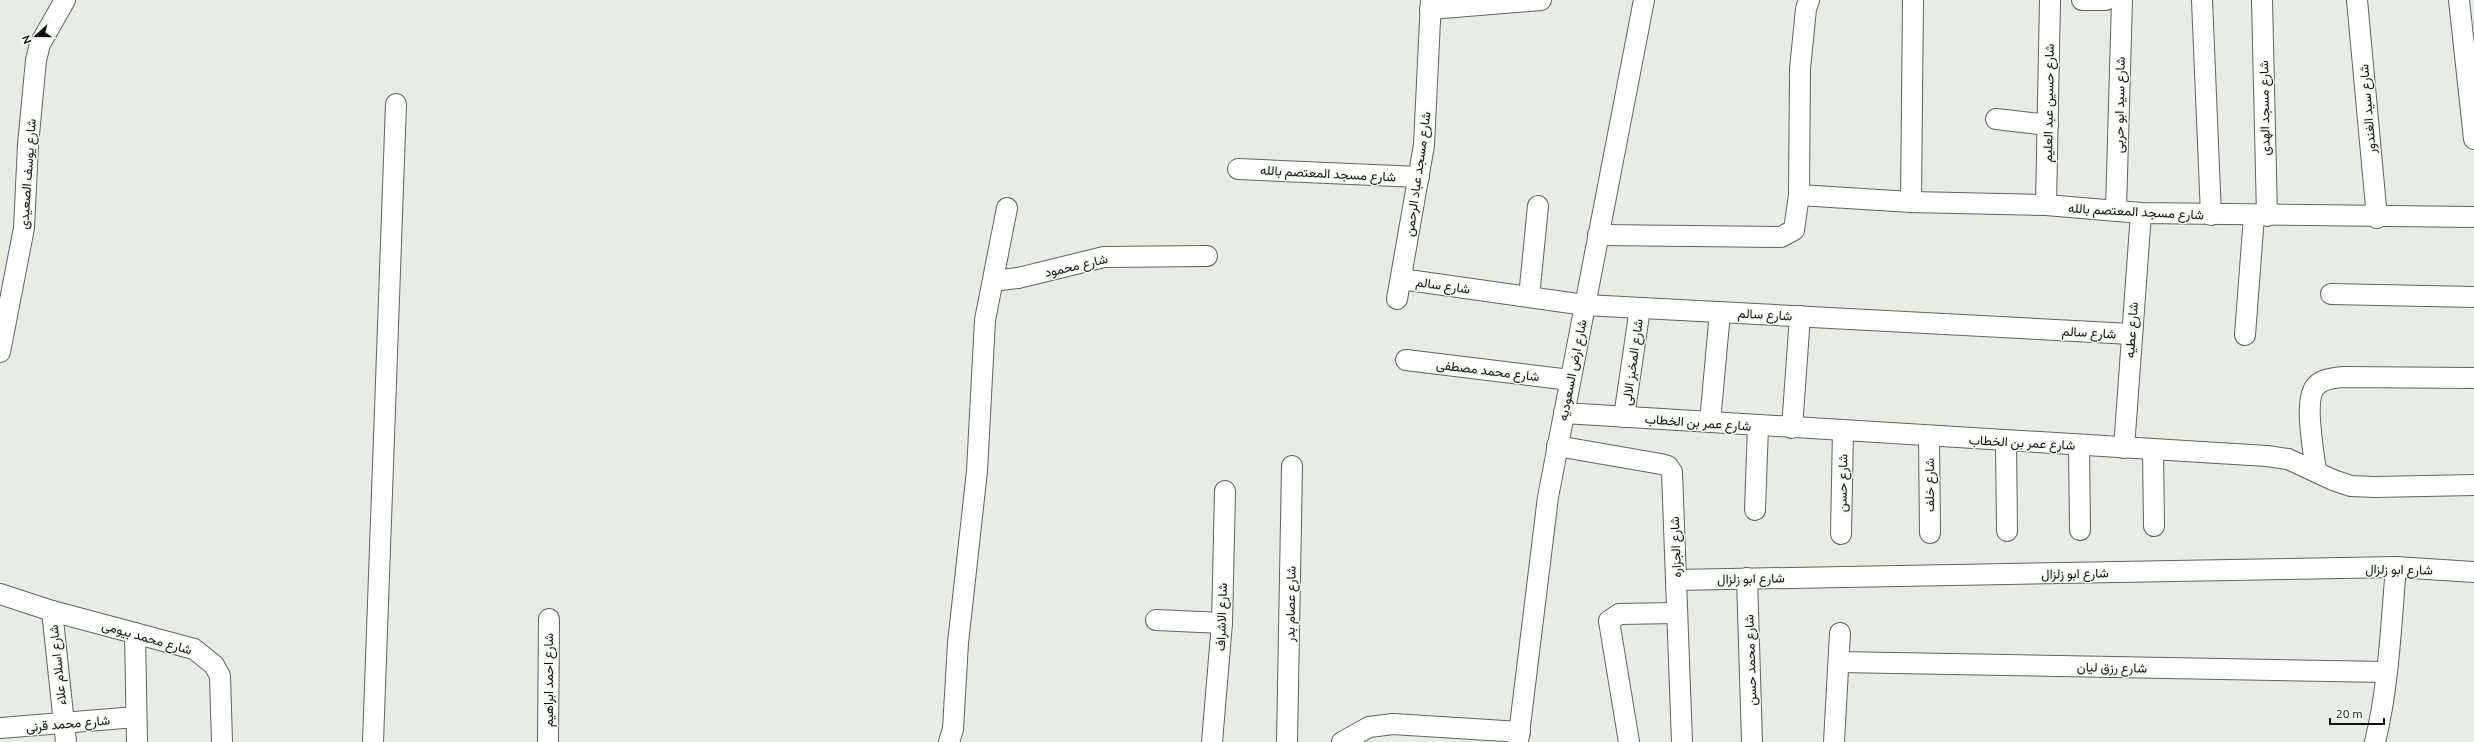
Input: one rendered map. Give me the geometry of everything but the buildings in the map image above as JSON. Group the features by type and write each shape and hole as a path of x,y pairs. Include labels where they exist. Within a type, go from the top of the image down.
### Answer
{"street":[{"name":"شارع يوسف الصعيدى","path":"0,352 24,228 28,145 36,60 40,44 65,0"},
{"path":"1431,4 1541,0"},
{"name":"شارع ارض السعوديه","path":"1519,737 1548,497 1644,0"},
{"path":"1598,235 1781,237 1794,230 1799,195 1800,69 1806,9 1809,0"},
{"path":"1911,202 1913,0"},
{"name":"شارع حسين عبد العليم","path":"2046,205 2050,0"},
{"path":"2082,0 2106,0"},
{"name":"شارع سيد ابو حربى","path":"2116,210 2122,0"},
{"path":"2202,0 2211,215"},
{"name":"شارع مسجد الهدى","path":"2245,335 2261,216 2262,0"},
{"name":"شارع سيد الغندور","path":"2357,0 2377,218"},
{"path":"2459,0 2470,66 2474,140"},
{"name":"شارع مسجد عباد الرحمن","path":"1397,300 1419,177 1426,113 1431,4"},
{"path":"373,742 396,104"},
{"path":"1996,119 2048,125"},
{"name":"شارع مسجد المعتصم بالله","path":"1238,169 1419,177"},
{"name":"شارع مسجد المعتصم بالله","path":"1799,195 1911,202 2046,205 2141,213 2377,218 2474,217"},
{"path":"1529,297 1538,206"},
{"path":"949,742 953,729 958,642 976,471 985,320 1007,208"},
{"name":"شارع عطيه","path":"2124,448 2131,334 2141,213"},
{"name":"شارع محمود","path":"993,281 1024,276 1104,257 1207,256"},
{"name":"شارع سالم","path":"1401,280 1585,305 2131,334"},
{"path":"2331,294 2474,297"},
{"name":"شارع المخبز الالى","path":"1624,417 1640,308"},
{"path":"1710,422 1720,312"},
{"path":"1792,428 1800,316"},
{"name":"شارع محمد مصطفى","path":"1406,360 1570,380"},
{"path":"2316,471 2309,401 2315,386 2325,380 2342,377 2474,378"},
{"name":"شارع عمر بن الخطاب","path":"1564,413 2274,457 2288,459 2351,486 2474,485"},
{"path":"1755,510 1758,426"},
{"name":"شارع حسن","path":"1841,534 1843,431"},
{"name":"شارع خلف","path":"1929,436 1930,533"},
{"path":"2006,441 2007,531"},
{"path":"2079,445 2080,530"},
{"name":"شارع الجزاره","path":"1557,446 1661,464 1670,469 1672,475 1682,742"},
{"path":"2153,449 2154,526"},
{"name":"شارع عصام بدر","path":"1287,742 1292,466"},
{"name":"شارع الاشراف","path":"1212,742 1222,623 1225,491"},
{"path":"2375,742 2380,720 2386,672 2396,567"},
{"name":"شارع ابو زلزال","path":"1676,580 2396,567 2474,572"},
{"name":"شارع محمد حسن","path":"1747,578 1752,742"},
{"name":"شارع محمد بيومى","path":"0,594 52,611 194,649 214,665 220,676 222,742"},
{"name":"شارع اسلام علاء","path":"52,611 65,733"},
{"path":"1629,742 1608,625 1610,621 1619,614 1677,613"},
{"name":"شارع احمد ابراهيم","path":"548,742 549,619"},
{"path":"1156,620 1222,623"},
{"path":"135,633 137,742"},
{"path":"1834,742 1840,633"},
{"name":"شارع رزق ليان","path":"1838,662 2386,672"},
{"name":"شارع محمد قرنى","path":"0,728 65,733 136,718"},
{"path":"1342,742 1369,727 1393,724 1519,737"}]}
